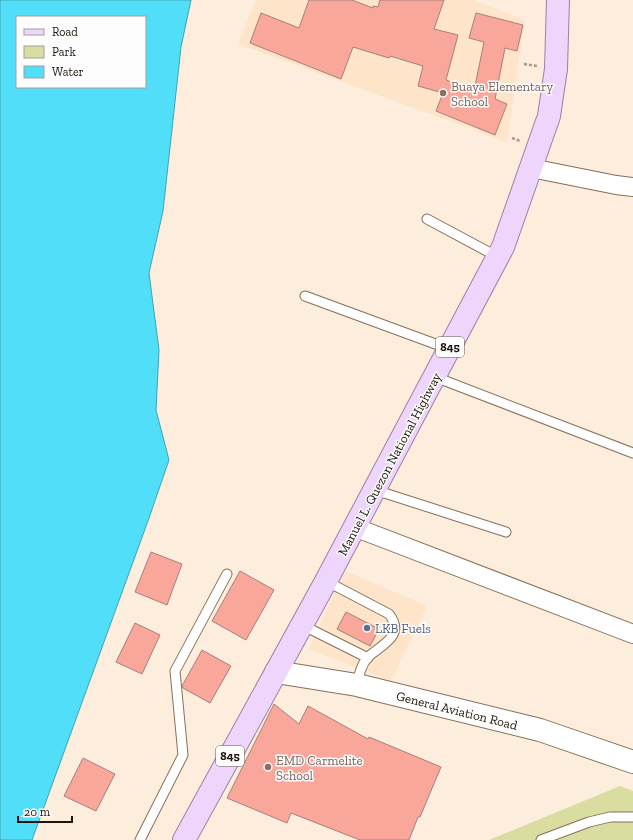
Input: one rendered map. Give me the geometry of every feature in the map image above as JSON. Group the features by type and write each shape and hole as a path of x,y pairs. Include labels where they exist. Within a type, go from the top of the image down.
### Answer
{"main road":[{"name":"Manuel L. Quezon National Highway","path":"184,840 326,581 503,248 549,116 556,69 558,0"},
{"name":"General Aviation Road","path":"276,672 357,686 540,730 633,762"}],"street":[{"path":"531,168 633,187"},
{"path":"354,527 633,634"}],"lane":[{"path":"427,220 498,257"},
{"path":"305,296 449,349"},
{"path":"435,377 633,453"},
{"path":"375,490 506,532"},
{"path":"140,840 184,755 175,671 227,574"},
{"path":"326,581 389,614 394,620 395,628 388,643 368,658 360,669 357,686"},
{"path":"302,625 368,658"},
{"path":"540,840 610,816 633,817"}],"shaded area":[{"name":"Buaya Elementary School","path":"256,0 473,0 525,20 507,142 238,44"},
{"name":"LKB Fuels","path":"345,571 427,606 391,681 309,649"}],"green space":[{"path":"620,786 633,791 633,840 489,840"}],"water":[{"path":"0,0 191,0 181,47 163,211 149,273 159,350 156,410 169,460 32,840 0,840"}],"building":[{"name":"Buaya Elementary School","path":"309,0 352,0 373,8 373,6 378,7 380,0 444,0 434,29 458,35 446,80 474,91 484,42 469,38 476,13 523,25 517,51 505,48 495,99 507,104 495,135 436,111 443,93 418,86 423,66 353,47 341,79 250,43 261,13 299,28"},
{"path":"151,552 182,564 167,605 135,592"},
{"path":"240,571 274,590 246,640 212,621"},
{"path":"346,612 379,629 370,646 337,629"},
{"path":"135,623 160,635 142,674 116,662"},
{"path":"202,650 231,666 210,703 182,686"},
{"path":"274,704 299,724 308,706 368,739 369,737 441,767 409,840 360,840 291,813 287,823 227,798"},
{"path":"83,758 115,774 96,811 64,796"}],"place":[{"name":"Buaya Elementary School","path":"443,93"},
{"name":"LKB Fuels","path":"367,628"},
{"name":"EMD Carmelite School","path":"268,767"}]}
